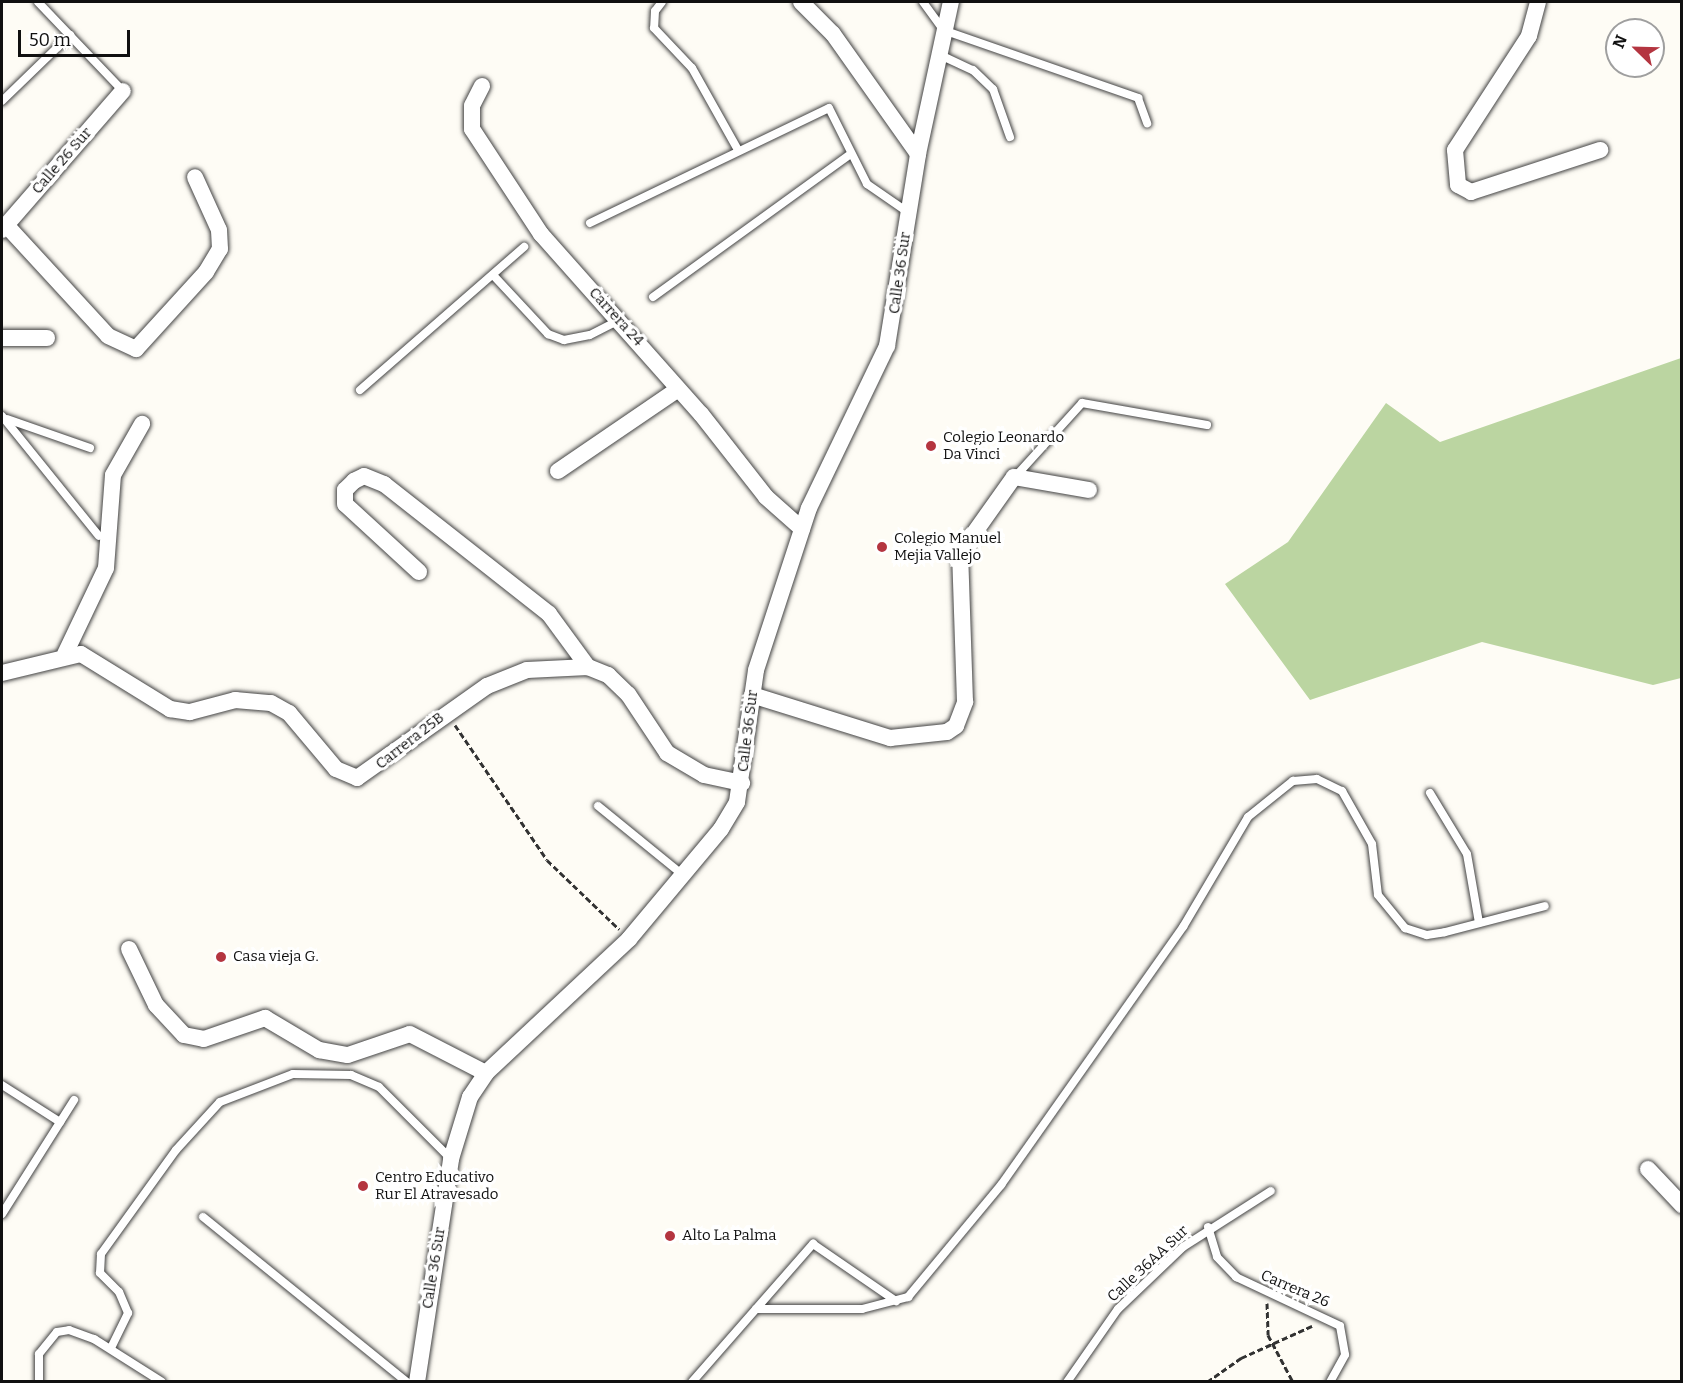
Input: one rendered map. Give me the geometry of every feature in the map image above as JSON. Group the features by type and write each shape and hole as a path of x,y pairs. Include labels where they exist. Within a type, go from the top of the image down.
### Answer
{"street":[{"path":"801,2 833,34 918,154"},
{"name":"Calle 36 Sur","path":"417,1382 451,1159 462,1113 486,1073 629,939 683,876 731,814 742,783 752,695 802,530 887,346 918,154 937,54 951,2"},
{"path":"1538,2 1528,36 1455,150 1458,185 1471,192 1600,150"},
{"name":"Carrera 24","path":"482,86 472,106 472,129 541,234 619,320 766,497 802,530"},
{"name":"Calle 26 Sur","path":"4,228 123,91"},
{"path":"4,228 108,336 136,349 206,272 220,249 219,230 195,177"},
{"path":"2,338 47,338"},
{"path":"558,471 678,389"},
{"path":"65,654 106,568 111,483 142,424"},
{"path":"419,572 345,504 343,498 354,481 364,476 384,484 549,614 588,667 608,675 628,694 654,738 682,765 742,783"},
{"path":"752,695 890,738 938,736 956,726 965,702 960,553 1014,477 1089,490"},
{"name":"Carrera 25B","path":"2,673 65,654 94,658 171,709 190,712 235,700 271,703 289,713 346,777 368,773 447,713 487,686 527,670 588,667"},
{"path":"129,949 156,1005 184,1035 204,1039 265,1018 320,1050 348,1056 410,1034 486,1073"},
{"path":"1648,1169 1682,1205"}],"lane":[{"path":"39,2 123,91"},
{"path":"662,2 655,11 654,28 699,78 738,150"},
{"path":"923,2 943,30 1138,98 1147,123"},
{"path":"2,101 70,35"},
{"path":"937,54 973,70 993,89 1010,137"},
{"path":"590,223 829,108 849,156 867,184 909,213"},
{"path":"653,297 849,156"},
{"path":"360,390 524,247"},
{"path":"493,275 548,334 564,340 590,335 619,320"},
{"path":"1014,477 1082,403 1207,425"},
{"path":"4,417 90,448"},
{"path":"4,417 99,536"},
{"path":"756,1309 862,1310 908,1297 1002,1185 1183,927 1248,817 1293,781 1317,779 1342,791 1372,844 1378,895 1405,928 1427,935 1545,906"},
{"path":"1430,793 1467,854 1479,923"},
{"path":"598,806 683,876"},
{"path":"111,1348 128,1313 119,1292 100,1273 101,1254 176,1149 220,1102 293,1074 351,1075 379,1087 451,1159"},
{"path":"2,1085 60,1122"},
{"path":"2,1214 74,1100"},
{"name":"Calle 36AA Sur","path":"1067,1382 1118,1309 1208,1227 1271,1191"},
{"path":"203,1217 407,1382"},
{"name":"Carrera 26","path":"1208,1227 1225,1268 1268,1292 1331,1319 1346,1346 1330,1382"},
{"path":"692,1382 813,1244 896,1301"},
{"path":"39,1382 39,1354 57,1332 81,1333 111,1348 162,1382"}],"path":[{"path":"447,713 547,860 629,939"},
{"path":"1268,1292 1266,1323 1273,1343 1293,1382"},
{"path":"1207,1382 1273,1343 1331,1319"}],"green space":[{"path":"1681,358 1681,678 1653,685 1482,642 1310,700 1225,584 1288,542 1386,403 1440,442"}],"place":[{"name":"Colegio Leonardo Da Vinci","path":"931,446"},
{"name":"Colegio Manuel Mejia Vallejo","path":"882,547"},
{"name":"Casa vieja G.","path":"221,957"},
{"name":"Centro Educativo Rur El Atravesado","path":"363,1186"},
{"name":"Alto La Palma","path":"670,1236"}]}
